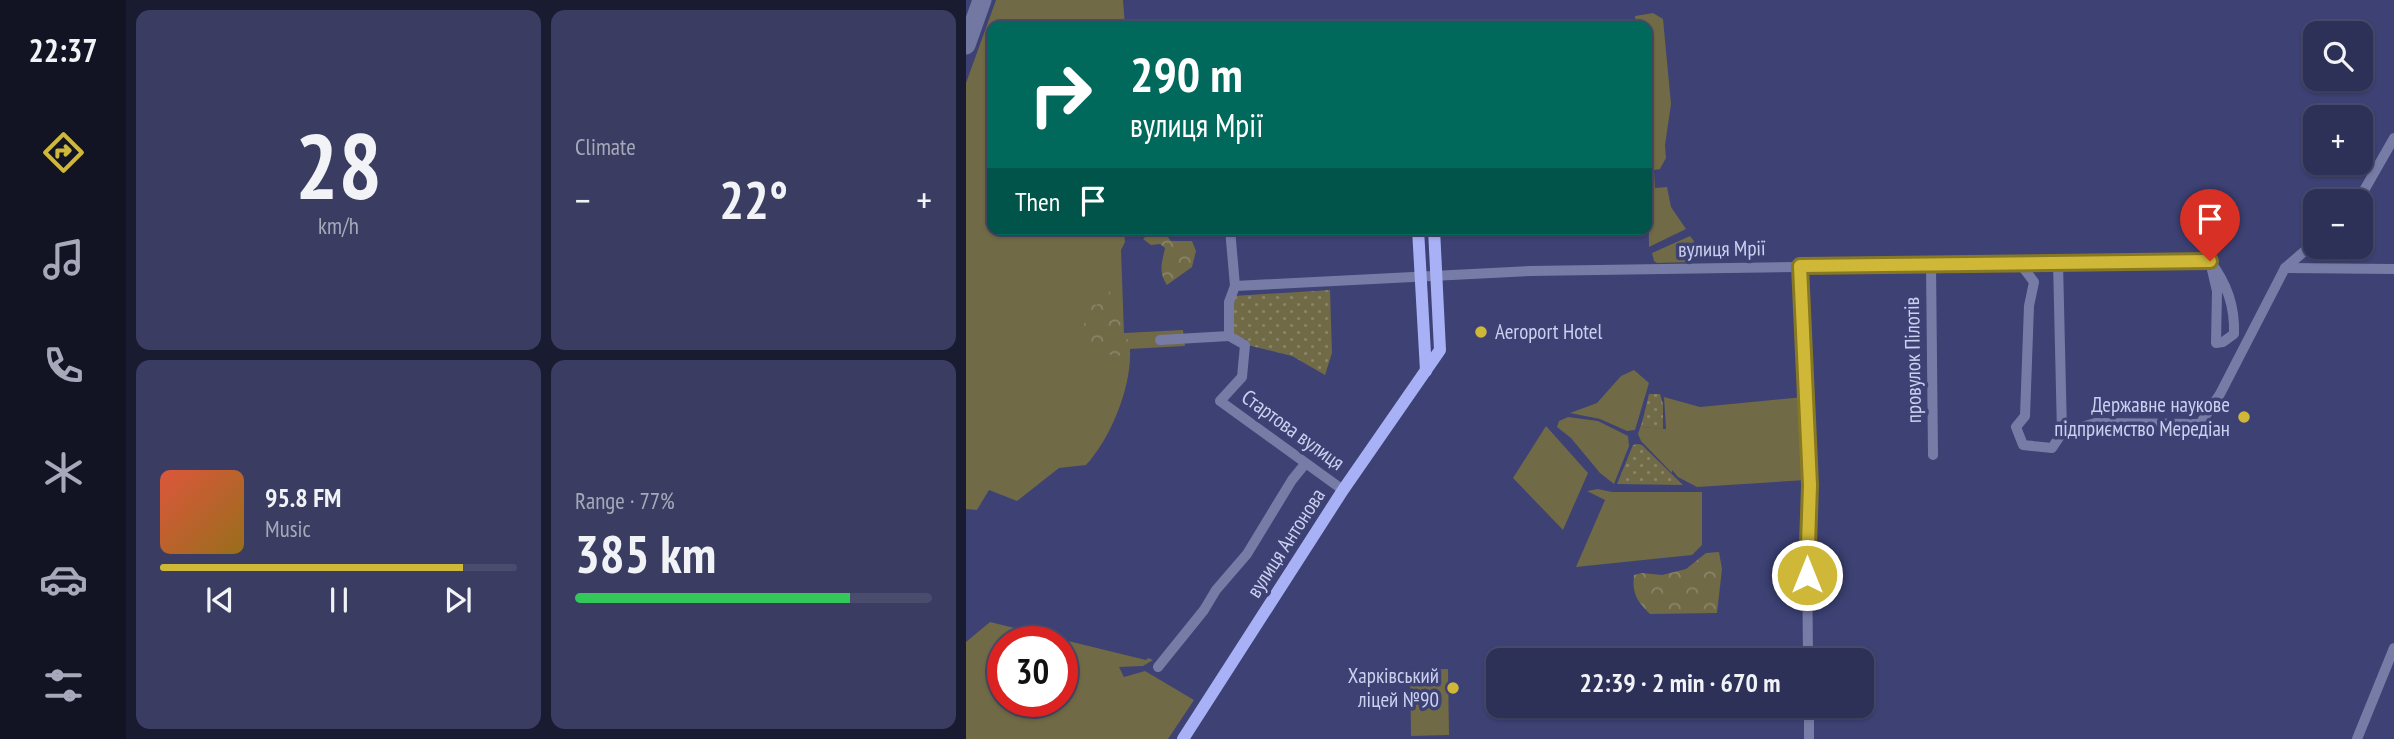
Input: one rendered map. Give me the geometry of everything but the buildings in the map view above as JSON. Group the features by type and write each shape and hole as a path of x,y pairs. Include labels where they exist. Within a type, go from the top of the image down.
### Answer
{"main road":[{"path":"1419,235 1426,372"},
{"name":"вулиця Антонова","path":"1182,739 1343,490 1440,350 1434,235"}],"street":[{"path":"2365,189 2394,138"},
{"path":"1160,340 1229,336 1229,302 1236,286 1231,235"},
{"path":"2062,433 2095,423 2200,424 2220,394 2285,268 2303,252"},
{"path":"2019,262 2034,282 2029,306 2025,416 2016,427 2022,445 2052,448 2062,433 2058,261"},
{"name":"вулиця Мрії","path":"1236,286 1522,271 2058,261 2210,261"},
{"path":"2210,261 2222,277 2234,313 2234,334 2223,342 2216,343 2217,291 2210,261"},
{"name":"провулок Пілотів","path":"1931,264 1933,455"},
{"path":"1800,266 1810,485 1807,547 1808,648"},
{"path":"2285,268 2394,269"},
{"name":"Стартова вулиця","path":"1229,336 1245,345 1242,377 1220,401 1343,490"},
{"path":"1158,667 1247,554 1292,480 1305,464"},
{"path":"2357,739 2394,648"},
{"path":"1809,718 1809,739"}],"green space":[{"path":"996,0 1123,0 1125,21 988,21"},
{"path":"1653,13 1663,19 1671,104 1665,145 1666,158 1660,169 1654,170 1655,188 1667,187 1671,207 1686,229 1649,247 1649,235 1652,235 1652,21 1636,21 1635,16"},
{"path":"987,25 987,235 1124,235 1121,250 1124,333 1183,330 1185,346 1130,349 1124,395 1118,411 1104,441 1086,465 1059,468 1017,501 989,490 977,510 966,509 966,83"},
{"path":"1147,235 1166,235 1171,241 1192,241 1196,251 1192,267 1167,285 1162,271 1165,248 1160,244 1151,245 1143,239"},
{"path":"1690,236 1694,241 1694,262 1654,261 1652,253"},
{"path":"1107,288 1112,295 1106,313 1112,319 1120,317 1121,336 1129,340 1118,358 1088,345 1089,337 1081,332 1092,304 1097,305 1101,297 1100,289"},
{"path":"1330,290 1332,353 1325,375 1292,356 1247,345 1247,340 1232,334 1233,296"},
{"path":"1634,370 1649,383 1635,430 1627,431 1600,419 1570,413 1597,403 1621,376"},
{"path":"1649,394 1660,394 1663,404 1663,429 1641,427"},
{"path":"1664,397 1700,407 1803,397 1806,480 1697,487 1678,477 1641,441 1638,434 1644,416 1642,427 1666,429"},
{"path":"1568,417 1598,421 1628,436 1629,446 1614,484 1600,473 1571,438 1557,427 1559,421"},
{"path":"1546,426 1588,473 1563,530 1513,478"},
{"path":"1638,444 1683,485 1617,484 1633,445"},
{"path":"1598,489 1612,492 1702,492 1702,545 1692,555 1576,567 1605,500 1587,491"},
{"path":"1719,552 1722,569 1717,613 1650,614 1639,601 1634,587 1634,575 1662,575 1686,569 1706,553"},
{"path":"990,622 1006,626 987,626 987,717 1078,717 1078,643 1153,660 1143,666 1119,667 1124,677 1145,671 1194,700 1168,739 966,739 966,642"},
{"path":"1448,669 1449,735 1411,736 1410,670"}],"taxiway":[{"path":"966,45 982,0"}],"place":[{"name":"Aeroport Hotel","path":"1481,332"},
{"name":"Державне наукове підприємство Мередіан","path":"2244,417"},
{"name":"Харківський ліцей №90","path":"1453,688"}],"route":[{"path":"1807,575 1810,485 1800,266 2210,261"}]}
